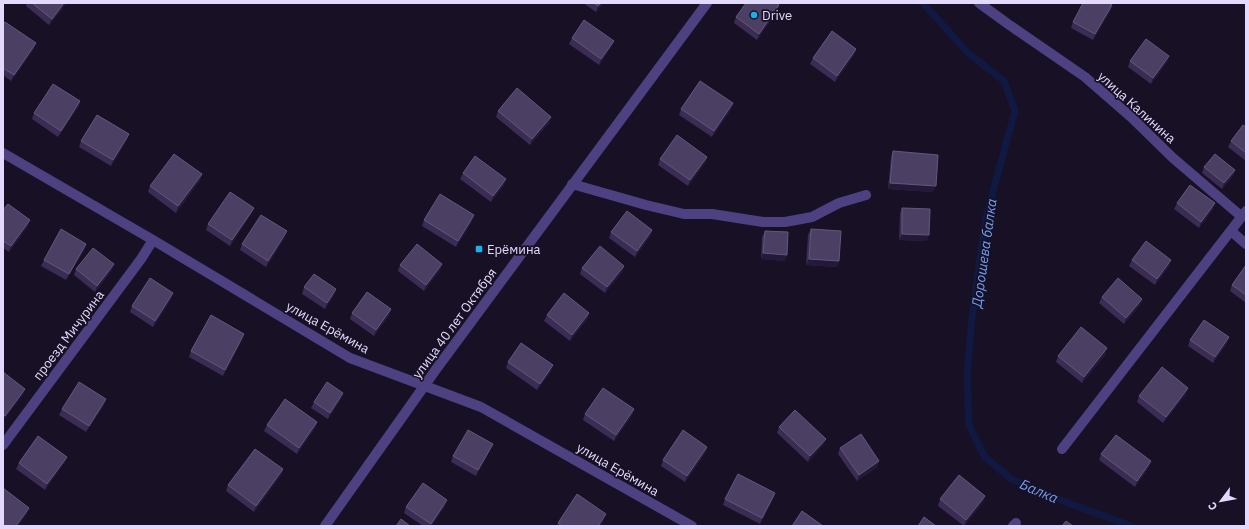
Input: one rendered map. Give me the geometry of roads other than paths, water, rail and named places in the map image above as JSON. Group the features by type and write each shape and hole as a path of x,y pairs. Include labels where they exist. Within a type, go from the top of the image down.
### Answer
{"street":[{"name":"улица 40 лет Октября","path":"326,526 424,385 707,3"},
{"name":"улица Калинина","path":"979,3 1085,77 1131,117 1173,158 1244,214 1062,449"},
{"name":"улица Ерёмина","path":"3,153 153,240 350,358 481,407 692,526"},
{"path":"572,184 684,214 712,214 762,222 785,222 812,217 839,203 866,195"},
{"path":"1231,231 1246,244"},
{"name":"проезд Мичурина","path":"3,445 141,259 153,240"}],"waterway":[{"name":"Дорошева балка","path":"923,3 968,53 1004,81 1015,111 986,217 972,317 967,378 969,425 984,456 1011,479 1068,503 1131,526"}],"place":[{"name":"Drive","path":"754,15"},
{"name":"Ерёмина","path":"479,249"}],"water label":[{"name":"Балка","path":"1039,491"}]}
